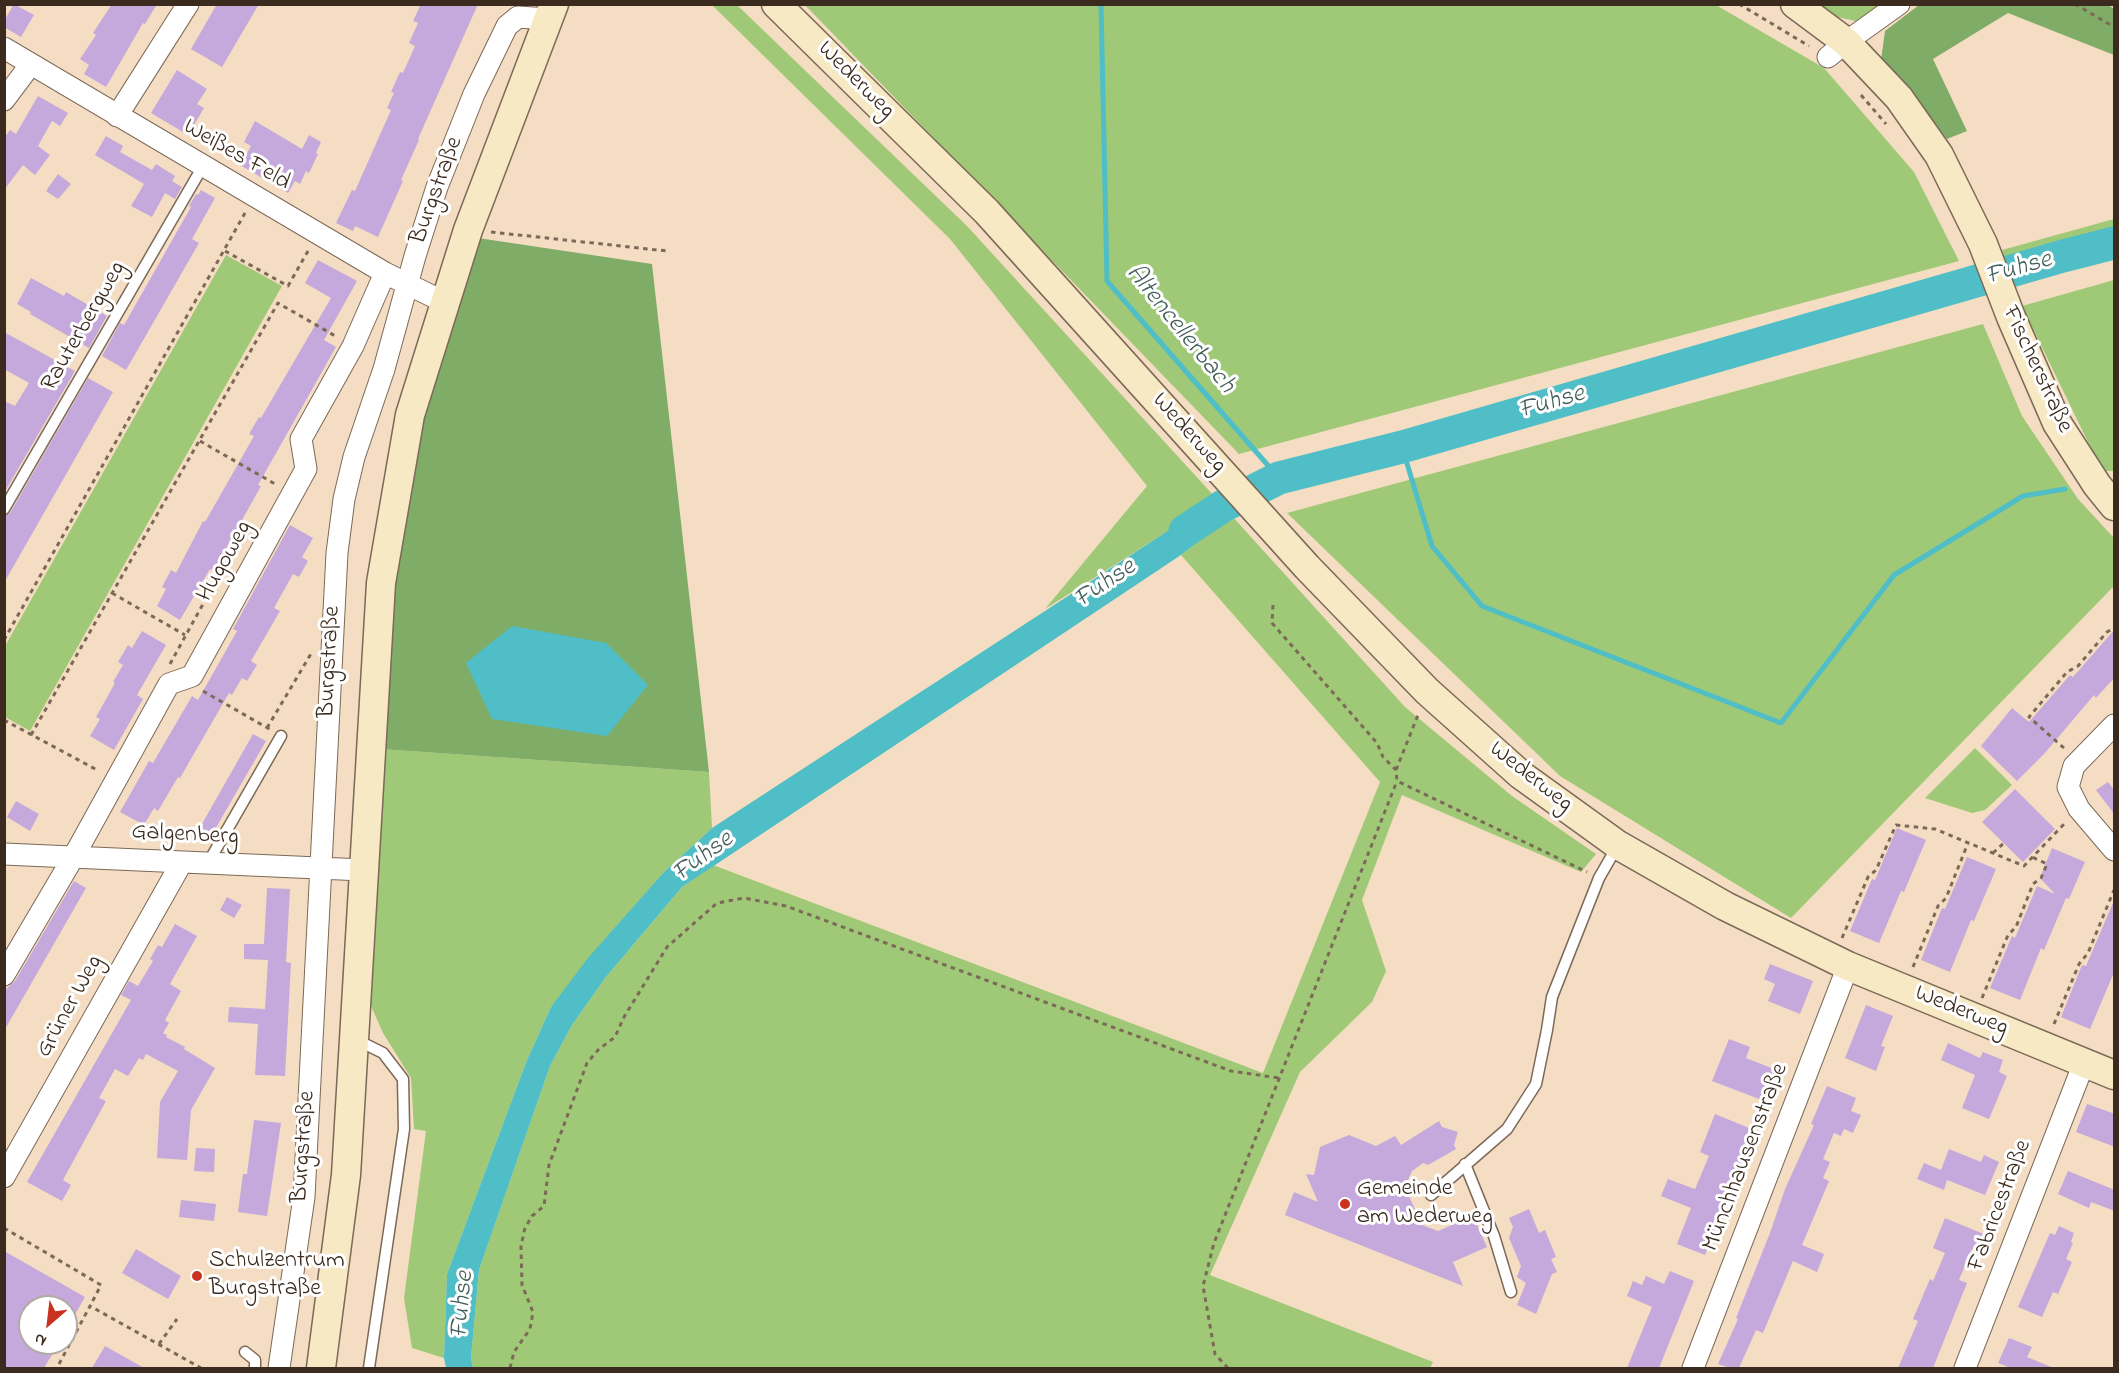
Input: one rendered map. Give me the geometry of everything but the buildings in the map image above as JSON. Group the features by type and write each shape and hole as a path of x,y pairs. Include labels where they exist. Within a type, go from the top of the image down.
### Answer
{"street":[{"path":"117,116 188,4"},
{"name":"Wederweg","path":"776,4 987,212 1307,567 1427,691 1521,775 1618,845 1725,906 1841,962 2115,1075"},
{"name":"Fischerstraße","path":"1795,4 1837,49 1899,98 1939,155 1983,244 2011,317 2057,423 2097,485 2115,506"},
{"path":"1837,49 1899,4"},
{"name":"Burgstraße","path":"279,1368 304,1197 337,553 344,499 354,457 384,369 437,187 474,94 507,26 518,17 551,12 468,230 410,415 381,583 346,1175 321,1368"},
{"name":"Weißes Feld","path":"4,48 385,273 444,302"},
{"path":"4,100 31,64"},
{"name":"Hugoweg","path":"170,684 192,676 306,469 301,439 353,346 385,273"},
{"path":"4,975 74,856 170,684"},
{"path":"2115,725 2074,766 2068,787 2079,809 2115,850"},
{"name":"Galgenberg","path":"4,854 363,870"},
{"name":"Grüner Weg","path":"4,1178 182,862"},
{"name":"Münchhausenstraße","path":"1692,1368 1841,962"},
{"name":"Fabricestraße","path":"1965,1368 2084,1063"}],"lane":[{"name":"Rauterbergweg","path":"4,509 203,166"},
{"path":"208,863 281,736"},
{"path":"1431,1195 1507,1130 1536,1084 1551,997 1599,878 1618,845"},
{"path":"355,1039 383,1053 403,1079 404,1129 369,1368"},
{"path":"1465,1164 1494,1236 1511,1292"},
{"path":"245,1352 255,1360 255,1368"}],"path":[{"path":"1739,4 1837,49"},
{"path":"2075,4 2115,27"},
{"path":"1858,91 1888,125"},
{"path":"4,640 255,197"},
{"path":"468,230 667,251"},
{"path":"224,250 288,286 318,233"},
{"path":"31,735 278,303 353,346"},
{"path":"200,441 275,484 270,494"},
{"path":"170,684 171,662 214,584 220,582 225,572"},
{"path":"112,593 186,635"},
{"path":"1273,604 1272,623 1377,743 1383,757 1396,770"},
{"path":"2079,761 2029,717 2067,672 2078,666 2107,632 2115,628"},
{"path":"267,728 312,652"},
{"path":"199,689 281,736"},
{"path":"1228,1368 1215,1354 1203,1286 1214,1243 1397,781 1396,770 1427,691"},
{"path":"4,720 116,780"},
{"path":"1397,781 1599,878"},
{"path":"1841,962 1868,877 1876,870 1896,825 1935,829 2024,866 2079,809"},
{"path":"1993,853 2006,841"},
{"path":"1904,989 1938,906 1946,898 1968,843"},
{"path":"1974,1018 2008,934 2016,927 2033,884 2041,878 2047,864 2032,857"},
{"path":"2045,1047 2079,964 2088,953 2115,890"},
{"path":"510,1368 514,1352 530,1329 533,1312 522,1285 521,1245 525,1228 532,1216 544,1206 549,1165 587,1063 597,1050 615,1037 624,1017 667,947 717,903 744,898 786,906 1231,1071 1279,1078"},
{"path":"4,1228 101,1285 59,1364"},
{"path":"90,1306 201,1368"},
{"path":"159,1344 177,1319"}],"green space":[{"path":"2107,4 2114,9 2114,55 2008,13 1933,59 1967,131 1947,139 1881,60 1885,31 1919,5"},
{"path":"712,5 737,5 967,226 1215,497 1160,536 1045,609 1147,486 950,239"},
{"path":"805,5 1716,5 1824,68 1914,172 1959,261 1239,454"},
{"path":"1807,5 1887,5 1856,21 1822,14"},
{"path":"2114,219 2114,234 2006,263 2002,250"},
{"path":"478,238 652,264 709,772 381,749 393,584 422,419"},
{"path":"226,255 282,286 30,731 5,717 5,646"},
{"path":"2114,280 2114,471 2102,471 2022,306"},
{"path":"1983,324 2022,416 2078,499 2114,538 2114,586 1791,918 1560,776 1287,513"},
{"path":"1232,516 1405,707 1512,796 1596,854 1581,872 1402,795 1362,900 1386,971 1372,1002 1300,1072 1210,1275 1433,1362 1430,1368 473,1368 471,1358 479,1270 550,1066 572,1025 606,977 682,887 713,865 1263,1073 1380,782 1181,555"},
{"path":"1975,748 2012,785 1985,810 1972,813 1925,798"},
{"path":"381,749 709,772 712,828 664,872 551,1007 527,1060 447,1274 444,1358 412,1348 404,1298 426,1131 414,1129 411,1078 383,1033 368,999"}],"water":[{"path":"1215,497 1232,516 1181,555 682,887 606,977 572,1025 550,1066 479,1270 471,1358 473,1368 446,1368 444,1358 447,1274 527,1060 551,1007 588,958 664,872 712,828 1160,536"},
{"path":"512,626 606,643 648,685 607,736 492,719 466,663"}],"waterway":[{"name":"Altencellerbach","path":"1101,4 1107,281 1279,478"},
{"name":"Fuhse","path":"1185,531 1223,506 1279,478 1402,447 2114,243"},
{"path":"1402,447 1432,546 1482,606 1781,723 1894,575 2023,496 2065,489"}],"place":[{"name":"Gemeinde am Wederweg","path":"1345,1204"},
{"name":"Schulzentrum Burgstraße","path":"197,1276"}]}
